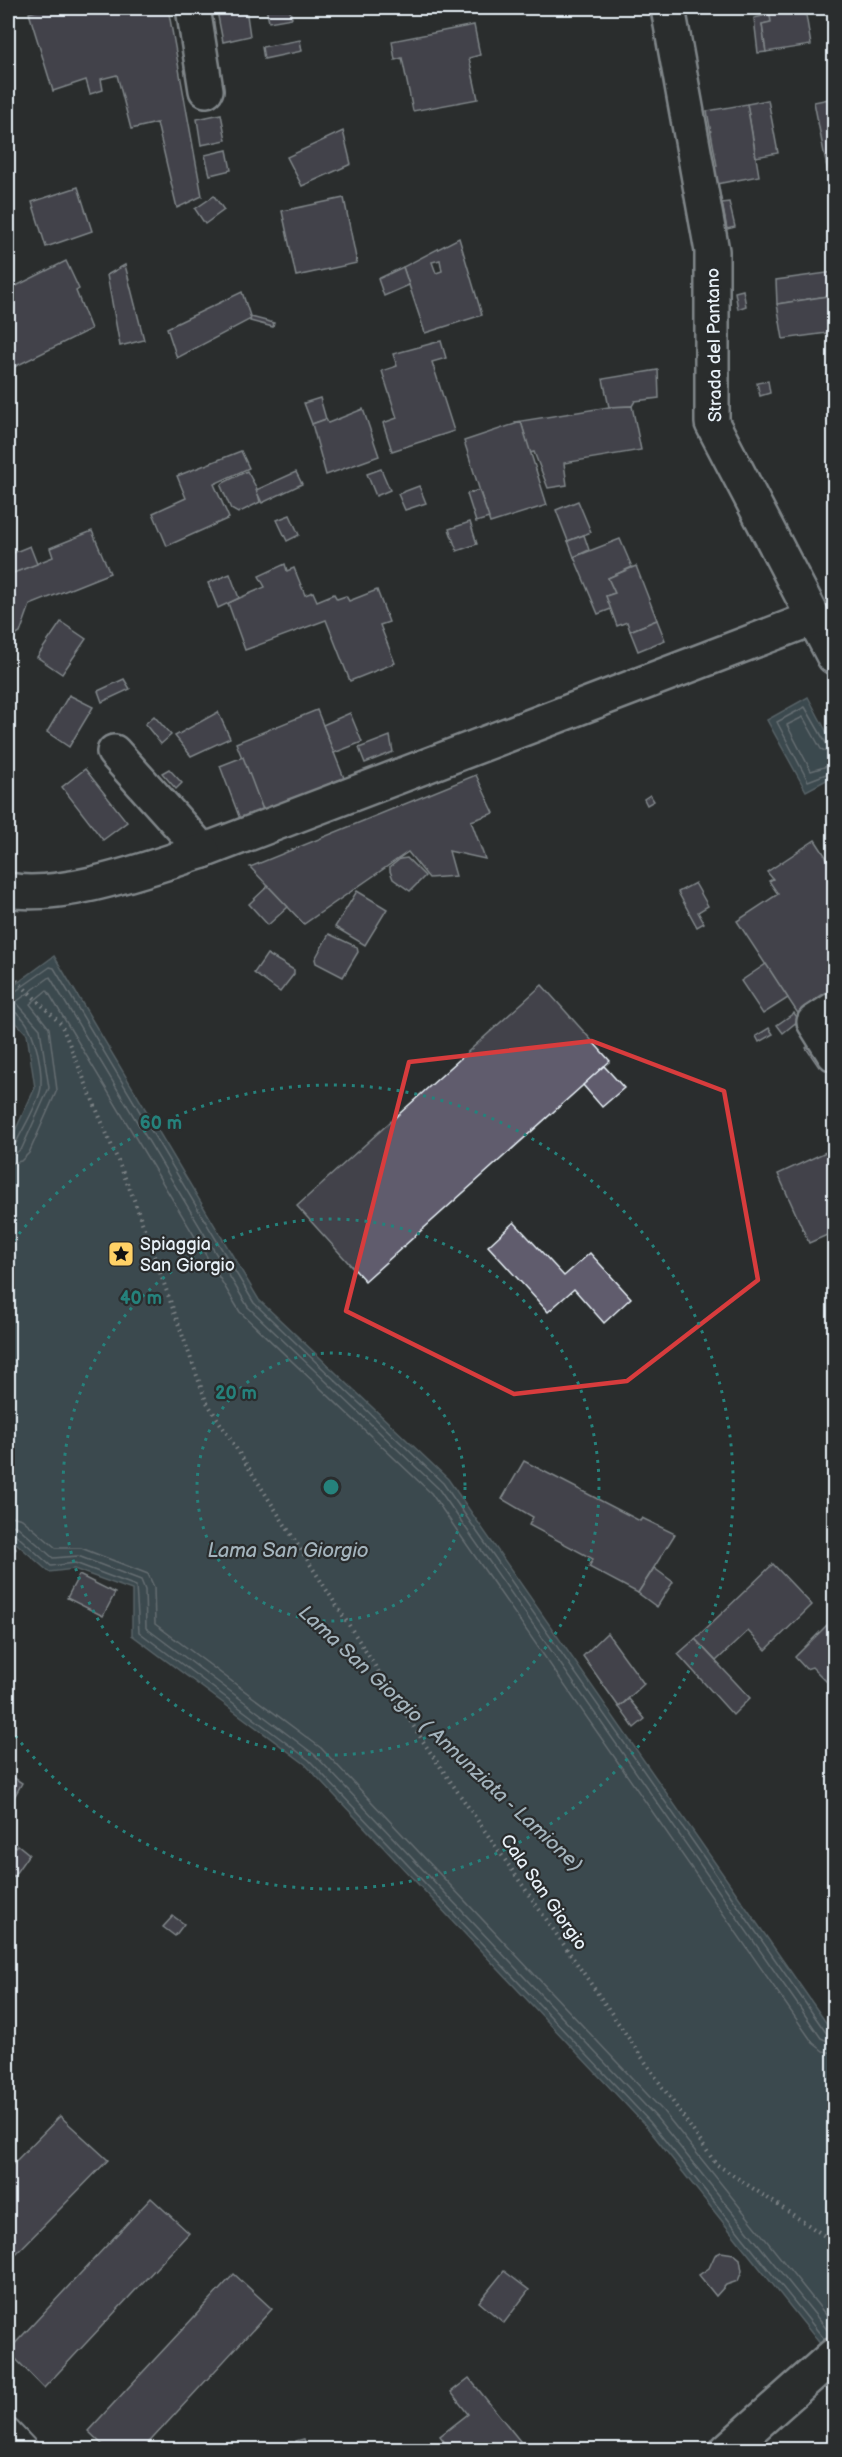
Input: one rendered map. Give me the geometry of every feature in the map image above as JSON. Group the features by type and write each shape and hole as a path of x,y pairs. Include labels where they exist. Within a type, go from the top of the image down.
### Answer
{"street":[{"path":"194,8 206,90"},
{"name":"Strada del Pantano","path":"668,8 712,251 712,423 834,657"},
{"path":"8,890 22,893 98,883 203,851 814,618"},
{"path":"114,752 203,851"},
{"path":"834,1009 814,1022 834,1054"},
{"path":"727,2450 834,2355"}],"lane":[{"path":"8,2431 26,2450"}],"path":[{"name":"Cala San Giorgio","path":"8,972 62,1024 133,1197 206,1401 428,1749 716,2164 834,2242"}],"highlighted area":[{"path":"592,1041 724,1091 758,1280 627,1381 514,1394 346,1311 409,1062"}],"water":[{"path":"808,697 834,746 834,776 806,791 767,720"},
{"name":"Lama San Giorgio","path":"54,956 259,1300 448,1479 834,2034 834,2361 646,2126 305,1764 132,1635 132,1590 74,1569 49,1572 8,1536 8,1146 35,1088 27,1034 8,1014 8,990"}],"building":[{"path":"46,8 168,8 202,196 177,208 157,123 131,129 117,75 101,79 103,90 90,94 86,80 53,91 29,13"},
{"path":"246,8 250,36 223,42 217,11"},
{"path":"266,8 289,8 292,18 269,22"},
{"path":"761,8 769,8 771,22 762,24 766,52 758,53 754,18 763,16"},
{"path":"769,8 812,8 805,9 811,45 766,52 762,24 771,22"},
{"path":"474,25 480,55 469,58 478,99 413,111 402,58 395,60 392,41"},
{"path":"300,40 302,51 264,59 262,47"},
{"path":"834,98 834,187 831,188 814,102"},
{"path":"768,100 778,153 756,157 747,104"},
{"path":"747,104 759,176 716,184 714,166 717,166 707,111"},
{"path":"221,114 226,140 201,145 197,119"},
{"path":"343,131 351,164 302,186 287,157"},
{"path":"227,150 231,170 210,175 205,155"},
{"path":"78,187 92,231 46,247 32,202"},
{"path":"214,196 224,210 205,224 195,209"},
{"path":"344,198 357,263 296,276 282,211"},
{"path":"729,202 735,227 727,229 722,203"},
{"path":"459,238 482,315 425,333 403,267","holes":["440,260 442,271 436,273 432,262"]},
{"path":"66,261 79,289 76,291 91,329 8,370 8,290"},
{"path":"125,265 144,340 120,346 107,275"},
{"path":"403,267 409,285 384,296 378,279"},
{"path":"834,272 834,295 777,304 776,280"},
{"path":"743,290 746,306 738,309 735,292"},
{"path":"242,292 251,319 177,358 167,328"},
{"path":"834,295 834,332 783,339 777,304"},
{"path":"251,317 274,323 273,327 250,321"},
{"path":"441,341 446,358 432,362 454,431 392,451 383,423 397,418 382,371 397,366 393,354"},
{"path":"658,370 659,398 635,401 632,406 609,407 603,379"},
{"path":"768,381 770,393 760,396 757,383"},
{"path":"320,398 326,419 312,424 304,403"},
{"path":"632,406 641,450 564,463 567,485 548,488 534,452 530,453 521,422 516,424 515,422 609,407"},
{"path":"363,409 379,456 326,475 312,424 326,419 328,423"},
{"path":"521,422 547,505 490,523 464,441"},
{"path":"241,451 249,468 214,484 229,518 167,546 153,513 186,498 177,476"},
{"path":"381,469 390,490 376,496 367,474"},
{"path":"247,471 257,489 260,502 238,513 231,509 221,486"},
{"path":"296,472 302,484 262,503 256,490"},
{"path":"419,486 426,503 405,510 398,494"},
{"path":"479,490 489,518 476,522 467,494"},
{"path":"578,501 591,532 568,541 556,510"},
{"path":"290,515 299,535 287,541 277,520"},
{"path":"470,522 477,544 457,551 449,529"},
{"path":"92,531 110,573 30,605 20,633 8,640 8,575 53,557 50,548"},
{"path":"584,535 589,550 574,557 568,541"},
{"path":"620,539 632,567 608,578 615,593 606,596 611,609 598,614 574,557"},
{"path":"30,546 37,564 8,575 8,555"},
{"path":"285,564 287,571 294,568 305,595 313,592 317,601 334,594 337,599 346,596 349,601 377,590 389,622 380,625 395,663 350,681 326,620 245,650 228,603 265,587 259,576"},
{"path":"636,566 657,620 630,631 627,622 617,626 606,596 615,593 608,578"},
{"path":"230,574 239,598 218,608 208,583"},
{"path":"657,620 665,640 638,651 630,631"},
{"path":"61,622 86,639 62,674 37,657"},
{"path":"124,679 130,689 102,702 98,691"},
{"path":"69,695 93,707 69,747 47,732"},
{"path":"317,710 344,778 263,810 236,743"},
{"path":"218,712 230,738 191,756 175,736"},
{"path":"350,713 362,742 334,753 323,725"},
{"path":"154,716 171,735 161,744 145,724"},
{"path":"390,736 393,752 365,763 359,748"},
{"path":"243,757 263,810 240,819 220,766"},
{"path":"85,769 127,822 103,840 62,787"},
{"path":"169,769 182,783 176,789 162,773"},
{"path":"476,775 494,813 471,821 485,859 449,851 456,876 429,878 408,852 304,924 250,867"},
{"path":"650,795 654,801 647,805 644,799"},
{"path":"815,840 834,869 834,992 799,1015 737,921 778,894 769,881 773,879 767,872"},
{"path":"407,858 425,876 410,891 393,879 390,871 390,867 400,859"},
{"path":"695,883 708,906 698,912 704,923 697,927 678,892"},
{"path":"268,886 288,907 268,925 249,904"},
{"path":"357,891 387,909 365,945 335,927"},
{"path":"329,934 357,947 358,952 343,977 316,963 315,959"},
{"path":"267,954 294,970 294,974 280,992 254,973"},
{"path":"766,964 788,998 763,1014 741,981"},
{"path":"542,985 610,1061 365,1281 297,1206"},
{"path":"794,1013 799,1020 783,1033 777,1025"},
{"path":"769,1028 773,1034 759,1042 756,1036"},
{"path":"813,1042 827,1062 819,1067 806,1048"},
{"path":"604,1066 624,1088 602,1107 583,1085"},
{"path":"834,1150 834,1166 829,1153"},
{"path":"828,1151 834,1166 834,1232 809,1243 778,1174"},
{"path":"514,1222 564,1276 590,1253 631,1298 604,1323 574,1289 548,1312 488,1246"},
{"path":"524,1461 640,1521 642,1518 675,1534 638,1593 589,1567 593,1559 529,1525 533,1517 502,1499"},
{"path":"8,1540 16,1549 8,1558"},
{"path":"773,1564 812,1605 766,1650 748,1631 716,1661 695,1639"},
{"path":"654,1568 673,1582 657,1607 638,1593"},
{"path":"79,1575 115,1593 103,1616 67,1598"},
{"path":"834,1618 834,1682 828,1683 812,1667 806,1669 795,1657"},
{"path":"607,1633 644,1684 619,1707 583,1656"},
{"path":"695,1639 750,1698 733,1715 678,1654"},
{"path":"629,1699 645,1719 634,1728 619,1707"},
{"path":"8,1774 22,1783 8,1808"},
{"path":"8,1841 16,1847 18,1845 29,1854 8,1884"},
{"path":"173,1916 184,1924 175,1936 163,1927"},
{"path":"60,2116 108,2160 8,2262 8,2169"},
{"path":"151,2198 189,2233 44,2388 8,2351"},
{"path":"721,2252 734,2254 740,2259 742,2271 738,2281 726,2285 716,2296 699,2275 709,2268 715,2255"},
{"path":"504,2271 529,2290 504,2323 479,2302"},
{"path":"234,2274 272,2309 142,2450 108,2450 88,2431"},
{"path":"469,2378 524,2446 520,2450 450,2450 440,2436 468,2414 451,2392"},
{"path":"304,2439 308,2450 299,2450 296,2441"}],"place":[{"name":"Spiaggia San Giorgio","path":"121,1254"}],"water label":[{"name":"Lama San Giorgio ( Annunziata - Lamione)","path":"441,1738"}]}
